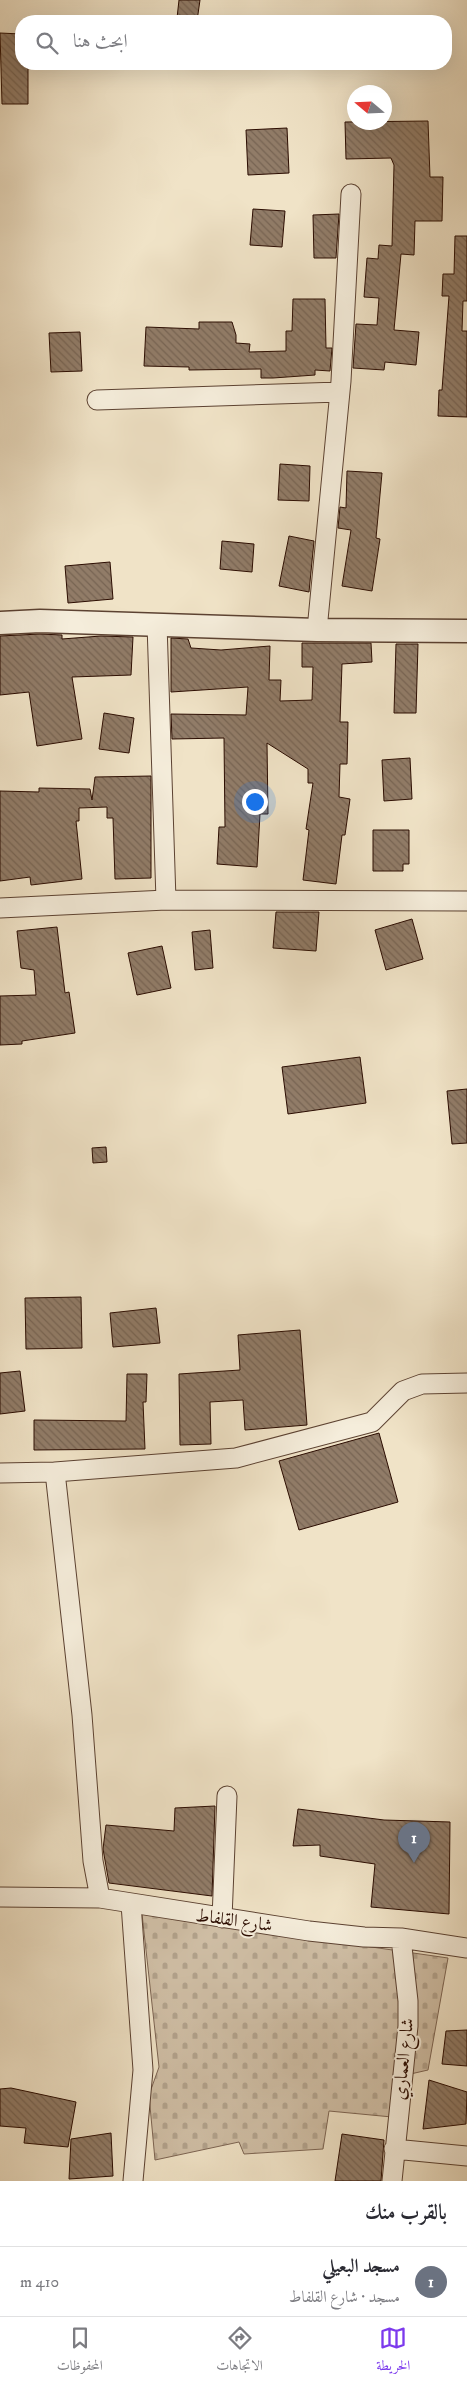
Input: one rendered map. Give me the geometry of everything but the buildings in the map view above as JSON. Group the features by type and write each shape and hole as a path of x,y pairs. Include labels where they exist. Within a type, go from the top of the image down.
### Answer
{"street":[{"path":"317,630 340,392 351,194"},
{"path":"97,400 340,392"},
{"path":"0,623 156,624 317,630 467,631"},
{"path":"156,624 166,900"},
{"path":"0,908 166,900 467,901"},
{"path":"0,1473 55,1472 236,1458 372,1422 403,1391 422,1384 467,1383"},
{"path":"55,1472 82,1714 93,1861 100,1898"},
{"path":"222,1918 227,1796"},
{"name":"شارع القلفاط","path":"0,1897 100,1898 364,1938 401,1938 467,1948"},
{"path":"131,1904 143,2070 133,2181"},
{"name":"شارع العماري","path":"392,2181 408,2026 408,2000 401,1938"},
{"path":"394,2149 467,2156"}],"green space":[{"path":"142,1914 448,1958 428,2070 393,2078 392,2117 329,2111 323,2149 244,2154 239,2142 155,2160 149,2095 159,2067"}],"place":[{"name":"مسجد البعيلي","path":"414,1863"}]}
